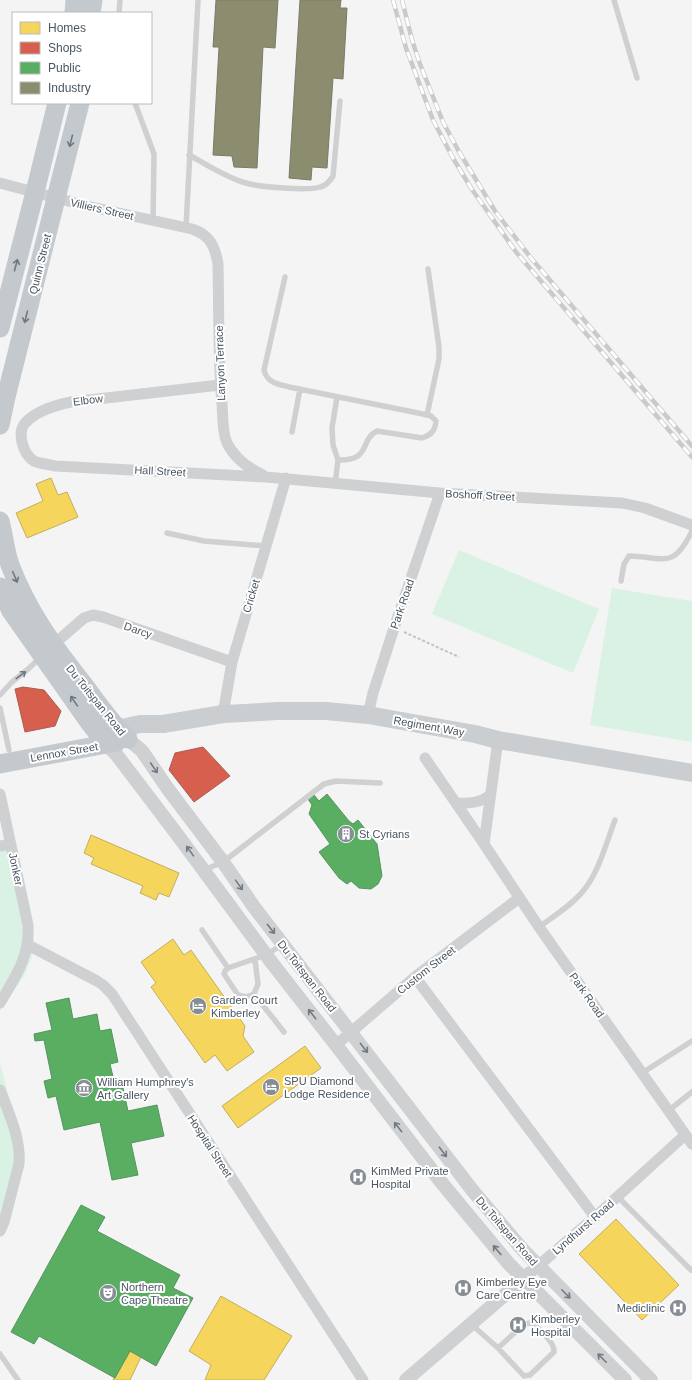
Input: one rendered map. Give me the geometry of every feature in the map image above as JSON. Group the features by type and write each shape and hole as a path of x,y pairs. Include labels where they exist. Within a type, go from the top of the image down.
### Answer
{"highway":[{"path":"74,12 75,0"},
{"path":"91,12 92,0"},
{"name":"Quinn Street","path":"0,328 57,104"},
{"name":"Quinn Street","path":"0,425 80,104"},
{"name":"Du Toitspan Road","path":"2,538 10,564 27,604 37,621 48,651"},
{"name":"Du Toitspan Road","path":"0,587 5,607 48,651 112,736"},
{"name":"Lennox Street","path":"3,755 112,736"}],"main road":[{"name":"Regiment Way","path":"112,736 140,724 163,724 223,714 295,710 326,711 368,715 498,740 692,773"}],"street":[{"name":"Villiers Street","path":"0,183 186,228 204,234"},
{"name":"Lanyon Terrace","path":"204,234 209,239 215,250 218,264 220,385 224,431 228,444 234,454 242,462 266,477"},
{"name":"Elbow","path":"55,466 35,462 29,457 24,449 21,431 25,423 43,411 71,402 220,385"},
{"name":"Hall Street","path":"55,466 266,477"},
{"name":"Boshoff Street","path":"266,477 440,493 622,503 645,508 692,525"},
{"name":"Cricket","path":"223,714 232,662 286,478"},
{"name":"Park Road","path":"368,715 373,693 394,628 440,493"},
{"name":"Darcy","path":"48,651 84,618 93,615 232,662"},
{"name":"Du Toitspan Road","path":"112,736 142,751 254,907 473,1191 538,1266 651,1380"},
{"name":"Du Toitspan Road","path":"112,736 116,754 203,870 260,958 336,1045 441,1182 509,1264 625,1380"},
{"path":"484,844 498,740"},
{"name":"Park Road","path":"425,758 539,928 642,1072 688,1140"},
{"name":"Jonker","path":"0,794 5,845 28,925 28,945 22,964 0,1004"},
{"path":"456,803 475,802 490,795"},
{"name":"Custom Street","path":"336,1045 414,977 519,898"},
{"name":"Hospital Street","path":"28,945 97,981 112,994 363,1380"},
{"path":"414,977 595,1217"},
{"path":"0,1090 15,1130 19,1156 19,1164 4,1222 0,1230"},
{"name":"Lyndhurst Road","path":"406,1380 618,1197 688,1140"}],"lane":[{"path":"119,12 120,0"},
{"path":"186,228 198,0"},
{"path":"614,0 637,78"},
{"path":"189,155 220,173 247,184 279,187 318,188 324,186 333,176 340,102"},
{"path":"135,104 154,154 153,220"},
{"path":"427,415 439,359 439,347 428,269"},
{"path":"285,277 264,370 265,376 269,380 276,384 427,415 431,416 436,421 432,432 428,436 422,438 377,431 371,435 362,453 358,456 345,461 338,460"},
{"path":"292,432 300,389"},
{"path":"335,484 338,460 332,438 332,428 337,397"},
{"path":"621,580 624,564 626,559 630,556 669,559 678,553 686,543 692,531"},
{"path":"167,533 204,541 266,546"},
{"path":"0,695 12,682 48,651"},
{"path":"0,708 3,755"},
{"path":"203,870 223,862 324,784 336,781 380,783"},
{"path":"539,928 572,902 584,890 593,876 615,820"},
{"path":"202,930 228,968"},
{"path":"260,958 258,984 254,994 246,997 238,995 224,974 225,970 260,958 283,944"},
{"path":"254,994 284,1032"},
{"path":"642,1072 692,1041"},
{"path":"668,1111 692,1092"},
{"path":"618,1197 691,1270"},
{"path":"471,1324 498,1348 524,1376 530,1375 555,1350 553,1345 534,1324 530,1323 524,1324 498,1348"},
{"path":"0,1354 18,1380"}],"path":[{"path":"394,628 459,657"}],"green space":[{"path":"459,550 599,609 573,673 432,614"},
{"path":"612,588 692,601 692,742 590,725"},
{"path":"16,846 34,941 32,957 24,976 0,1011 0,849"},
{"path":"0,1063 25,1156 0,1234"}],"building: Homes":[{"path":"51,478 58,495 67,492 78,517 27,538 16,513 43,501 36,484"},
{"path":"91,835 179,873 169,897 159,893 156,900 140,893 143,886 91,864 94,858 84,853"},
{"name":"Garden Court Kimberley","path":"173,939 184,955 191,950 245,1026 243,1036 254,1052 227,1071 215,1055 205,1063 151,987 156,983 141,962"},
{"name":"SPU Diamond Lodge Residence","path":"305,1046 321,1068 238,1128 222,1106"},
{"path":"616,1219 679,1285 642,1320 579,1254"},
{"path":"221,1296 292,1336 264,1380 205,1380 211,1365 189,1351"},
{"path":"130,1351 141,1357 130,1380 113,1380"}],"building: Shops":[{"path":"23,687 44,690 61,711 55,726 25,732 15,689"},
{"path":"203,747 230,776 194,802 169,770 175,753"}],"building: Public":[{"name":"St Cyrians","path":"327,794 349,821 353,824 358,820 377,844 382,876 378,884 371,889 359,888 351,881 347,884 339,878 319,852 330,844 309,814 312,805 308,799 314,795 319,801"},
{"name":"William Humphrey's Art Gallery","path":"69,998 73,1019 97,1014 100,1031 111,1029 118,1062 110,1064 114,1081 121,1079 128,1111 157,1105 164,1136 131,1143 138,1175 112,1180 100,1122 64,1130 56,1096 48,1098 44,1081 52,1079 44,1040 35,1041 34,1034 52,1030 46,1003"},
{"name":"Northern Cape Theatre","path":"81,1205 105,1217 97,1231 180,1275 173,1288 193,1298 156,1366 130,1351 115,1378 39,1336 34,1344 11,1332"}],"building: Industry":[{"path":"216,0 278,0 275,48 263,47 257,168 234,167 232,156 213,155 219,47 213,47"},
{"path":"300,0 341,0 340,8 347,8 343,79 333,78 327,168 312,167 311,180 289,178"}],"railway":[{"path":"393,0 406,48 433,120 471,188 516,252 692,457"},
{"path":"402,0 412,40 420,64 443,122 495,211 531,258 692,446"}],"place":[{"name":"St Cyrians","path":"346,834"},
{"name":"Garden Court Kimberley","path":"198,1006"},
{"name":"SPU Diamond Lodge Residence","path":"271,1087"},
{"name":"William Humphrey's Art Gallery","path":"84,1088"},
{"name":"KimMed Private Hospital","path":"358,1177"},
{"name":"Kimberley Eye Care Centre","path":"463,1288"},
{"name":"Northern Cape Theatre","path":"108,1293"},
{"name":"Mediclinic","path":"678,1308"},
{"name":"Kimberley Hospital","path":"518,1325"}]}
